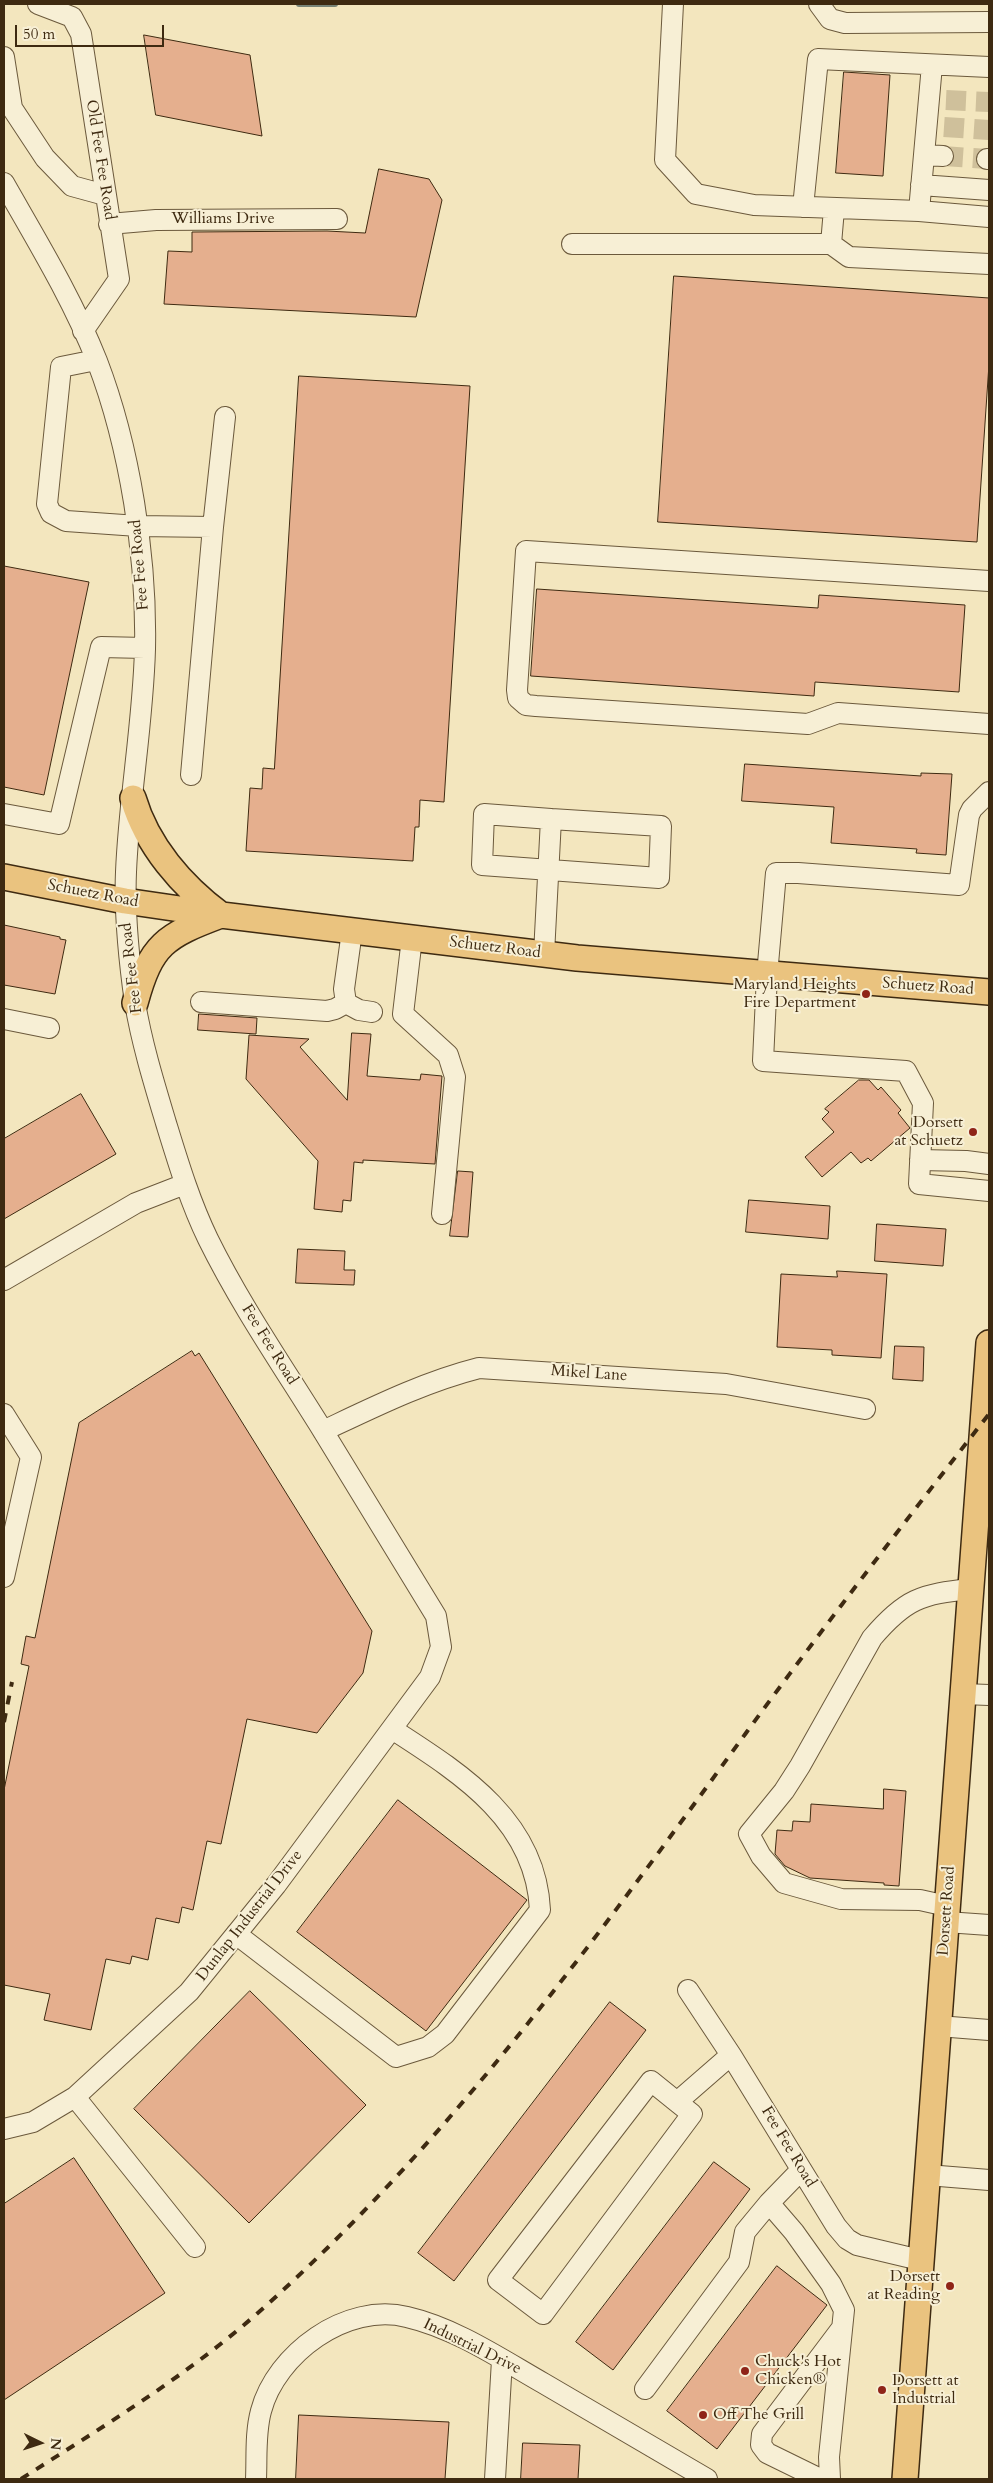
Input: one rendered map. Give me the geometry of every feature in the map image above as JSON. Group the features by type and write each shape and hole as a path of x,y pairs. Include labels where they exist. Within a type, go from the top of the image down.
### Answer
{"main road":[{"path":"133,798 138,816 161,856 208,905 221,915"},
{"name":"Schuetz Road","path":"4,877 125,902 544,954 767,975 989,992"},
{"path":"135,1003 144,970 160,945 198,924 221,915"},
{"name":"Dorsett Road","path":"905,2479 989,1343"}],"street":[{"name":"Old Fee Fee Road","path":"38,4 72,17 81,34 104,195 119,280 83,331"},
{"path":"673,4 665,160 696,194 754,205 919,211 989,217"},
{"path":"820,4 830,19 845,23 989,22"},
{"path":"4,57 12,108 45,158 72,186 104,195"},
{"path":"803,207 818,59 989,67"},
{"path":"919,211 921,185 934,155 938,99 932,65"},
{"name":"Fee Fee Road","path":"4,183 60,280 96,360 116,416 138,526 144,578 145,648 141,723 126,868 125,902 126,930 135,1003 144,1051 185,1184 207,1236 242,1302 436,1616 441,1648"},
{"path":"921,185 989,190"},
{"path":"831,244 834,209"},
{"name":"Williams Drive","path":"110,224 156,220 337,219"},
{"path":"572,244 831,244 849,257 989,264"},
{"path":"96,360 61,368 46,504 50,513 66,521 138,526 213,527"},
{"path":"191,775 213,527 225,417"},
{"path":"989,581 526,550 516,690 518,698 526,705 536,706 808,724 838,713 989,724"},
{"path":"4,814 59,824 101,646 145,648"},
{"path":"989,792 972,808 969,815 960,885 798,872 776,873 767,975 763,1061 906,1071 923,1103 919,1184 989,1191"},
{"path":"484,814 550,819 662,826 658,878 482,865 484,814"},
{"path":"544,954 550,819"},
{"path":"346,1003 344,989 352,931"},
{"path":"412,938 402,1014 448,1055 455,1077 442,1214"},
{"path":"201,1002 327,1011 335,1010 346,1003"},
{"path":"346,1003 358,1010 372,1012"},
{"path":"4,1018 49,1028"},
{"path":"920,1160 966,1161 989,1164"},
{"path":"4,1280 136,1203 185,1184"},
{"name":"Mikel Lane","path":"323,1431 412,1390 479,1368 726,1384 865,1408"},
{"path":"4,1577 31,1457 6,1420"},
{"path":"971,1589 929,1594 900,1608 889,1618 872,1638 784,1791 748,1834 761,1856 784,1883 841,1899 920,1900 947,1914 989,1925"},
{"name":"Dunlap Industrial Drive","path":"4,2130 33,2122 75,2097 189,1992 276,1885 392,1729 430,1677 441,1648"},
{"path":"963,1694 989,1695"},
{"path":"236,1934 396,2057 428,2047 445,2034 540,1910 539,1888 528,1858 511,1826 488,1799 453,1769 392,1729"},
{"name":"Fee Fee Road","path":"688,1990 731,2055 836,2226 847,2239 857,2246 920,2260"},
{"path":"938,2026 989,2030"},
{"path":"677,2102 731,2055"},
{"path":"651,2081 677,2102 692,2114 543,2314 498,2280 651,2081"},
{"path":"75,2097 195,2247"},
{"path":"645,2389 739,2262 746,2232 769,2203 801,2170"},
{"path":"927,2175 989,2180"},
{"path":"769,2203 794,2232 838,2296 844,2310 829,2457 830,2479"},
{"name":"Industrial Drive","path":"256,2479 257,2438 261,2411 275,2377 299,2351 323,2333 368,2316 386,2314 407,2317 464,2339 707,2479"},
{"path":"820,2479 767,2453 761,2444 762,2434 841,2328"},
{"path":"495,2479 502,2360"}],"building":[{"path":"144,35 250,55 262,136 156,115"},
{"path":"844,72 890,75 883,176 836,173"},
{"path":"379,169 429,179 442,200 416,317 164,304 168,251 192,252 192,232 327,231 365,233"},
{"path":"674,276 989,298 989,364 977,542 658,522"},
{"path":"299,376 470,386 444,802 420,800 419,827 415,827 413,861 246,851 250,788 262,789 263,768 274,769"},
{"path":"4,566 89,582 44,795 4,787"},
{"path":"537,589 818,608 819,595 965,605 959,692 815,682 814,696 531,676"},
{"path":"745,764 921,776 921,773 952,774 946,855 916,853 917,849 831,843 834,807 742,801"},
{"path":"4,925 60,937 60,939 66,940 55,994 4,985"},
{"path":"199,1014 257,1018 256,1034 198,1030"},
{"path":"352,1033 371,1034 367,1076 420,1080 421,1074 442,1076 435,1164 363,1160 363,1163 354,1162 351,1201 343,1200 342,1212 314,1209 318,1161 246,1079 249,1035 309,1039 300,1047 347,1100"},
{"path":"859,1080 869,1080 878,1090 881,1087 901,1110 898,1113 910,1128 871,1161 868,1158 861,1163 851,1152 822,1177 805,1157 834,1132 822,1119 829,1112 825,1109"},
{"path":"81,1094 116,1154 4,1219 4,1139"},
{"path":"458,1171 473,1172 468,1237 450,1236"},
{"path":"749,1200 830,1206 828,1239 746,1232"},
{"path":"877,1224 946,1229 943,1266 875,1261"},
{"path":"298,1249 345,1251 344,1270 355,1270 354,1285 296,1283"},
{"path":"837,1271 887,1274 881,1358 832,1355 832,1350 777,1347 781,1274 837,1277"},
{"path":"895,1346 924,1347 923,1381 893,1379"},
{"path":"192,1351 195,1356 199,1353 372,1631 363,1673 317,1733 247,1719 221,1844 207,1841 193,1910 182,1907 179,1923 156,1918 148,1960 132,1956 130,1964 106,1959 91,2030 44,2020 50,1994 4,1985 4,1790 29,1666 21,1664 26,1636 35,1638 79,1423"},
{"path":"884,1789 906,1791 899,1886 884,1885 884,1883 810,1878 785,1866 775,1854 777,1830 792,1831 793,1821 810,1822 811,1804 883,1809"},
{"path":"398,1800 527,1900 426,2031 297,1932"},
{"path":"250,1991 366,2105 249,2223 134,2109"},
{"path":"610,2002 646,2030 454,2281 418,2253"},
{"path":"74,2158 165,2293 4,2400 4,2204"},
{"path":"714,2162 750,2189 613,2370 576,2342"},
{"path":"777,2266 827,2305 717,2449 667,2411"},
{"path":"299,2415 449,2422 445,2479 296,2479"},
{"path":"523,2443 580,2445 578,2479 521,2479"}],"waterway":[{"path":"299,4 335,4"}],"tunnel":[{"path":"946,100 989,102"},
{"path":"944,127 989,130"},
{"path":"943,156 987,159"}],"railway":[{"path":"21,2479 150,2396 212,2351 270,2302 337,2238 402,2171 523,2030 580,1957 806,1652 989,1414"},
{"path":"4,1722 12,1682"}],"place":[{"name":"Maryland Heights Fire Department","path":"866,994"},
{"name":"Dorsett at Schuetz","path":"973,1132"},
{"name":"Dorsett at Reading","path":"950,2286"},
{"name":"Chuck's Hot Chicken®","path":"745,2371"},
{"name":"Dorsett at Industrial","path":"882,2390"},
{"name":"Off The Grill","path":"703,2415"}]}
